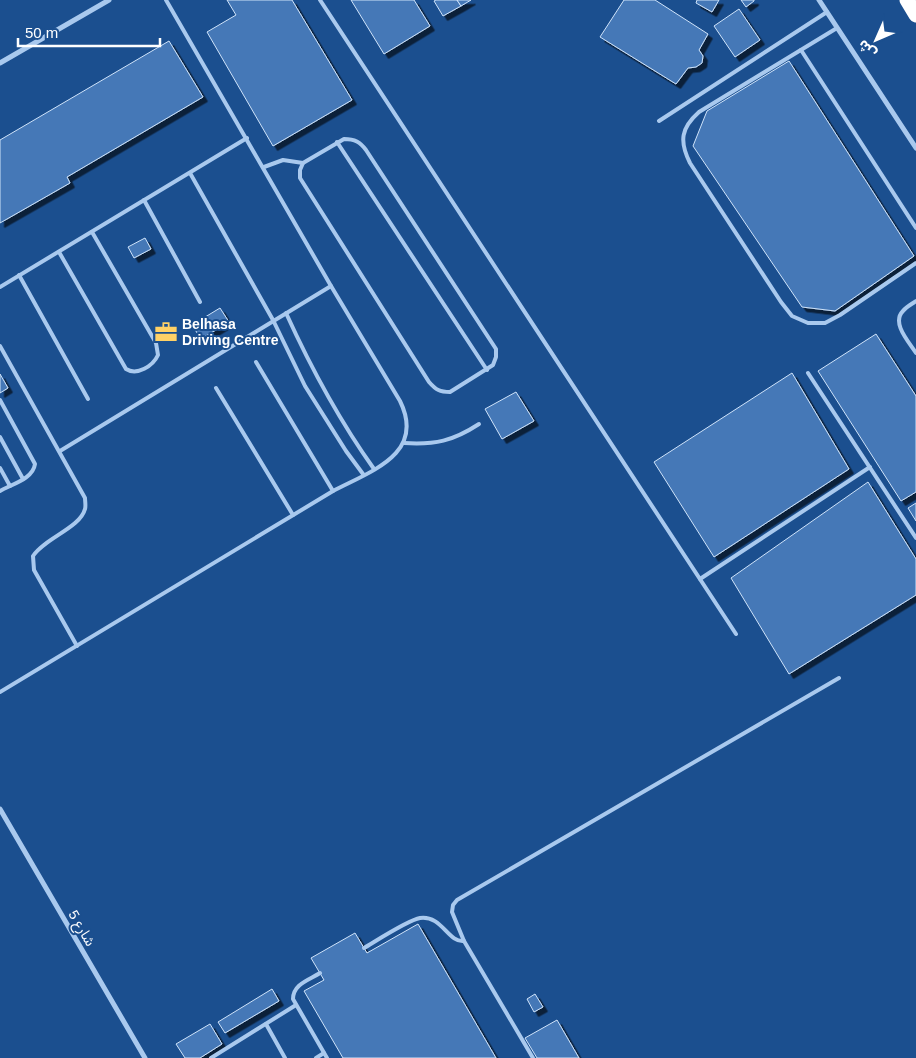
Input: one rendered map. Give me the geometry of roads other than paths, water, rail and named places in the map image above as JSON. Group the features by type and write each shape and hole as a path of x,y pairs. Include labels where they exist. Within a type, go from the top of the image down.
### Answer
{"highway":[{"path":"906,0 916,14"}],"street":[{"path":"0,63 108,0"},
{"path":"819,0 916,148"},
{"name":"شارع 5","path":"0,809 145,1058"}],"lane":[{"path":"0,692 333,491 374,469 397,454 404,443 408,429 407,414 166,0"},
{"path":"320,0 736,634"},
{"path":"658,121 827,12"},
{"path":"837,28 700,112 689,122 683,135 683,150 781,302 792,316 808,324 825,323 840,315 916,263"},
{"path":"801,50 916,228"},
{"path":"0,287 247,138"},
{"path":"344,139 353,139 361,143 496,349 496,357 493,364 487,370 450,392 442,392 435,389 304,185 300,178 300,170 303,163 344,139"},
{"path":"336,142 487,370"},
{"path":"264,167 283,160 303,163"},
{"path":"190,173 273,320 305,386 330,427 364,474"},
{"path":"144,200 200,302"},
{"path":"59,252 126,369 130,372 136,372 155,362 158,355 156,343 92,232"},
{"path":"19,275 88,399"},
{"path":"60,451 331,286"},
{"path":"916,301 902,311 898,319 899,326 916,353"},
{"path":"286,313 319,380 357,445 374,469"},
{"path":"0,346 86,498 85,511 78,522 38,549 33,556 34,570 77,646"},
{"path":"256,362 333,491"},
{"path":"808,373 916,538"},
{"path":"216,388 293,515"},
{"path":"0,400 35,464 34,471 0,491"},
{"path":"404,443 444,442 479,424"},
{"path":"0,437 23,479"},
{"path":"700,579 870,467"},
{"path":"0,468 10,486"},
{"path":"533,1058 464,941 452,912 453,905 457,900 840,678"},
{"path":"364,948 419,918 434,920 455,940 464,941"},
{"path":"320,973 296,987 293,999 327,1058"},
{"path":"212,1058 296,1005"},
{"path":"266,1024 285,1058"},
{"path":"316,1058 324,1053"}],"place":[{"name":"Belhasa Driving Centre","path":"166,332"}]}
